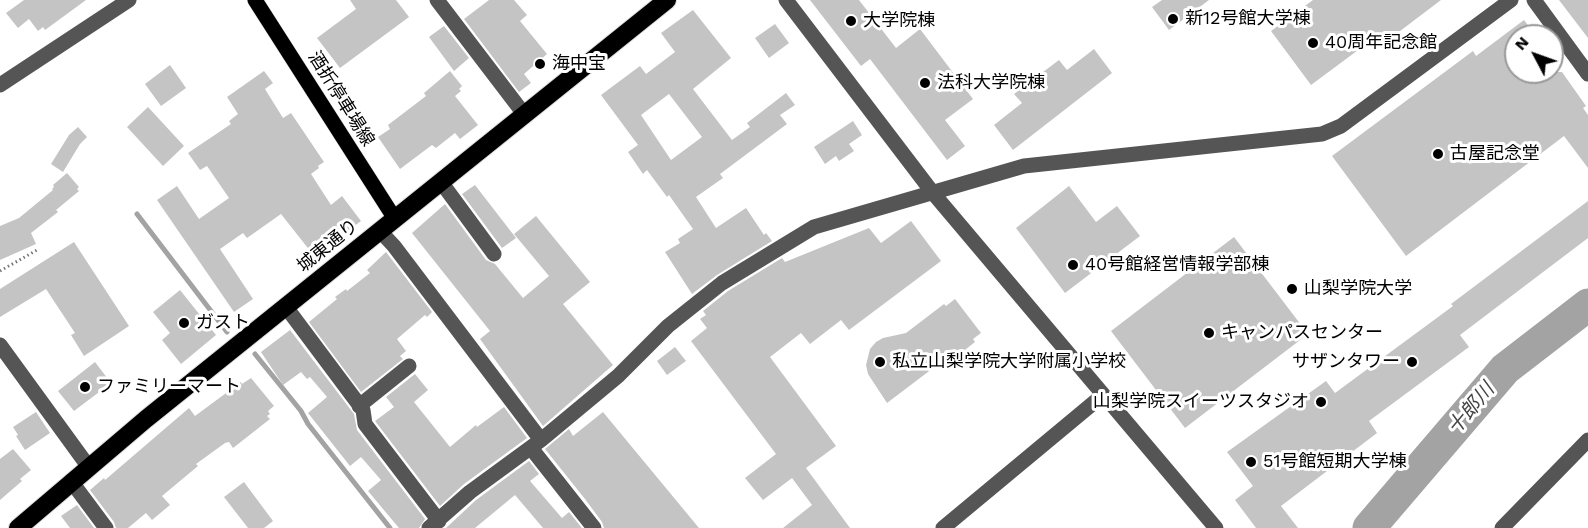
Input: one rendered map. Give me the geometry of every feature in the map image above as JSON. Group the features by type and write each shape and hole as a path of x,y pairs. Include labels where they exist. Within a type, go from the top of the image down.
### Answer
{"highway":[{"name":"城東通り","path":"18,528 88,466 667,0"}],"main road":[{"name":"酒折停車場線","path":"255,0 395,219"}],"street":[{"path":"0,85 129,0"},
{"path":"437,0 524,114"},
{"path":"786,0 933,193 1216,528"},
{"path":"286,307 363,410 364,424 434,524 470,492 536,444 618,376 668,326 722,283 814,227 1024,166 1322,134 1341,126 1511,0"},
{"path":"1534,0 1588,74"},
{"path":"441,182 494,254"},
{"path":"381,231 394,246 594,528"},
{"path":"0,345 88,466"},
{"path":"360,406 409,366"},
{"path":"943,528 1103,395"},
{"path":"1502,528 1588,440"},
{"path":"71,481 106,528"}],"path":[{"path":"0,271 37,250"}],"building":[{"path":"24,0 86,0 45,30 43,27 38,31 29,19 18,28 6,13"},
{"path":"350,0 396,0 409,17 340,68 317,38 356,9"},
{"path":"489,0 514,0 527,15 520,21 547,54 524,74 531,83 519,92 464,19"},
{"name":"法科大学院棟","path":"810,0 859,0 896,48 920,29 973,99 945,120 965,146 947,160 870,59 861,66"},
{"name":"新12号館大学棟","path":"1162,0 1209,0 1169,30 1152,7"},
{"name":"40周年記念館","path":"1313,0 1441,0 1379,47 1373,39 1311,85 1271,31"},
{"path":"1559,0 1588,0 1588,38"},
{"path":"693,10 731,58 693,89 732,140 750,127 747,123 786,93 795,105 780,115 787,124 720,174 723,178 696,197 716,228 746,208 764,235 766,233 772,241 717,275 692,294 665,252 680,243 678,239 693,229 669,195 667,197 647,170 643,174 628,152 638,145 601,95 640,66 646,74 675,52 661,33","holes":["669,94 702,137 671,160 641,115"]},
{"path":"775,24 789,43 769,58 755,38"},
{"path":"444,26 469,58 454,71 429,37"},
{"name":"古屋記念堂","path":"1504,35 1504,84 1564,84 1564,75 1586,106 1583,108 1588,115 1588,168 1564,136 1406,256 1332,156 1473,51 1476,56"},
{"path":"1094,49 1112,73 1013,150 994,125 1022,103 1014,94 1059,60 1067,70"},
{"path":"170,65 186,88 161,106 145,84"},
{"path":"264,71 273,83 265,89 283,118 291,113 324,162 311,174 331,205 342,196 361,221 341,236 337,231 311,252 281,214 247,238 243,233 220,249 253,299 234,312 157,200 177,186 199,219 229,198 207,166 200,170 188,153 231,124 229,121 238,114 227,97"},
{"path":"450,71 462,86 459,89 461,91 455,96 478,125 460,139 455,133 436,148 432,145 400,169 378,137 390,129 388,125 426,96 424,93"},
{"path":"148,107 184,146 163,166 127,127"},
{"path":"853,121 862,135 849,144 854,151 839,161 836,156 825,164 814,147"},
{"path":"78,127 87,137 80,144 63,172 51,164 69,135"},
{"path":"67,173 79,187 77,189 79,191 56,210 58,212 31,233 36,244 0,260 0,226 19,218 53,190 53,185"},
{"path":"475,185 516,238 502,248 462,194"},
{"name":"40号館経営情報学部棟","path":"1069,186 1096,222 1117,206 1140,236 1065,293 1016,228"},
{"path":"1588,201 1588,238 1460,335 1469,347 1369,421 1377,433 1281,506 1298,528 1256,528 1235,500 1253,486 1227,452 1326,381 1335,393 1453,306 1451,304"},
{"path":"445,204 486,260 495,264 523,298 549,276 514,234 536,216 590,282 563,304 613,365 543,426 480,339 490,331 412,233"},
{"path":"911,221 941,261 849,330 841,320 810,344 801,333 770,357 836,446 806,468 850,528 783,528 812,505 792,478 763,500 745,478 776,454 691,341 707,328 700,319 706,315 703,311 728,291 782,258 785,262 869,228 881,243"},
{"name":"キャンパスセンター","path":"1234,237 1308,334 1185,428 1111,331"},
{"path":"74,242 129,326 84,356 71,335 75,333 46,289 0,317 0,289"},
{"path":"386,252 432,312 427,317 425,315 397,339 406,351 400,356 403,359 361,392 309,322 337,299 335,297 346,289 347,291 370,273 367,270"},
{"name":"ガスト","path":"180,290 216,335 181,364 162,340 170,333 153,312"},
{"path":"955,299 981,333 973,339 975,342 956,357 953,353 887,403 868,374 866,365 870,349 883,338 906,333 944,304 946,306"},
{"path":"290,330 354,414 357,430 425,519 419,528 399,528 368,491 381,480 361,457 350,466 308,413 327,397 310,377 307,379 301,372 283,385 261,352"},
{"path":"675,347 686,361 667,375 657,361"},
{"name":"ファミリーマート","path":"95,362 111,383 74,411 58,391"},
{"path":"415,374 428,390 414,402 450,447 476,425 477,427 504,407 527,438 464,484 440,506 375,421 394,407 386,397"},
{"path":"251,378 274,406 268,411 270,414 267,416 270,419 233,448 229,442 225,443 196,464 198,466 162,496 170,505 152,520 146,513 128,528 116,528 90,490 104,478 105,480 189,408 195,416 241,382 242,384"},
{"path":"36,412 50,433 25,450 13,427"},
{"path":"603,412 699,528 604,528 585,499 545,449 569,429 573,436"},
{"path":"13,449 31,470 0,500 0,459"},
{"path":"529,461 539,474 530,481 562,518 569,512 582,528 543,528 515,495 475,528 446,528 476,500"},
{"path":"244,482 273,521 264,528 248,528 224,497"},
{"path":"77,505 94,528 70,528 61,516"}],"waterway":[{"path":"137,214 227,332"},
{"name":"十郎川","path":"1369,528 1505,369 1588,305"},
{"path":"255,354 390,528"}],"place":[{"name":"新12号館大学棟","path":"1173,19"},
{"name":"大学院棟","path":"851,21"},
{"name":"40周年記念館","path":"1313,43"},
{"name":"海中宝","path":"540,64"},
{"name":"法科大学院棟","path":"925,83"},
{"name":"古屋記念堂","path":"1438,154"},
{"name":"40号館経営情報学部棟","path":"1073,265"},
{"name":"山梨学院大学","path":"1292,289"},
{"name":"ガスト","path":"184,323"},
{"name":"キャンパスセンター","path":"1209,333"},
{"name":"私立山梨学院大学附属小学校","path":"880,362"},
{"name":"サザンタワー","path":"1412,362"},
{"name":"ファミリーマート","path":"85,387"},
{"name":"山梨学院スイーツスタジオ","path":"1321,402"},
{"name":"51号館短期大学棟","path":"1251,462"}]}
